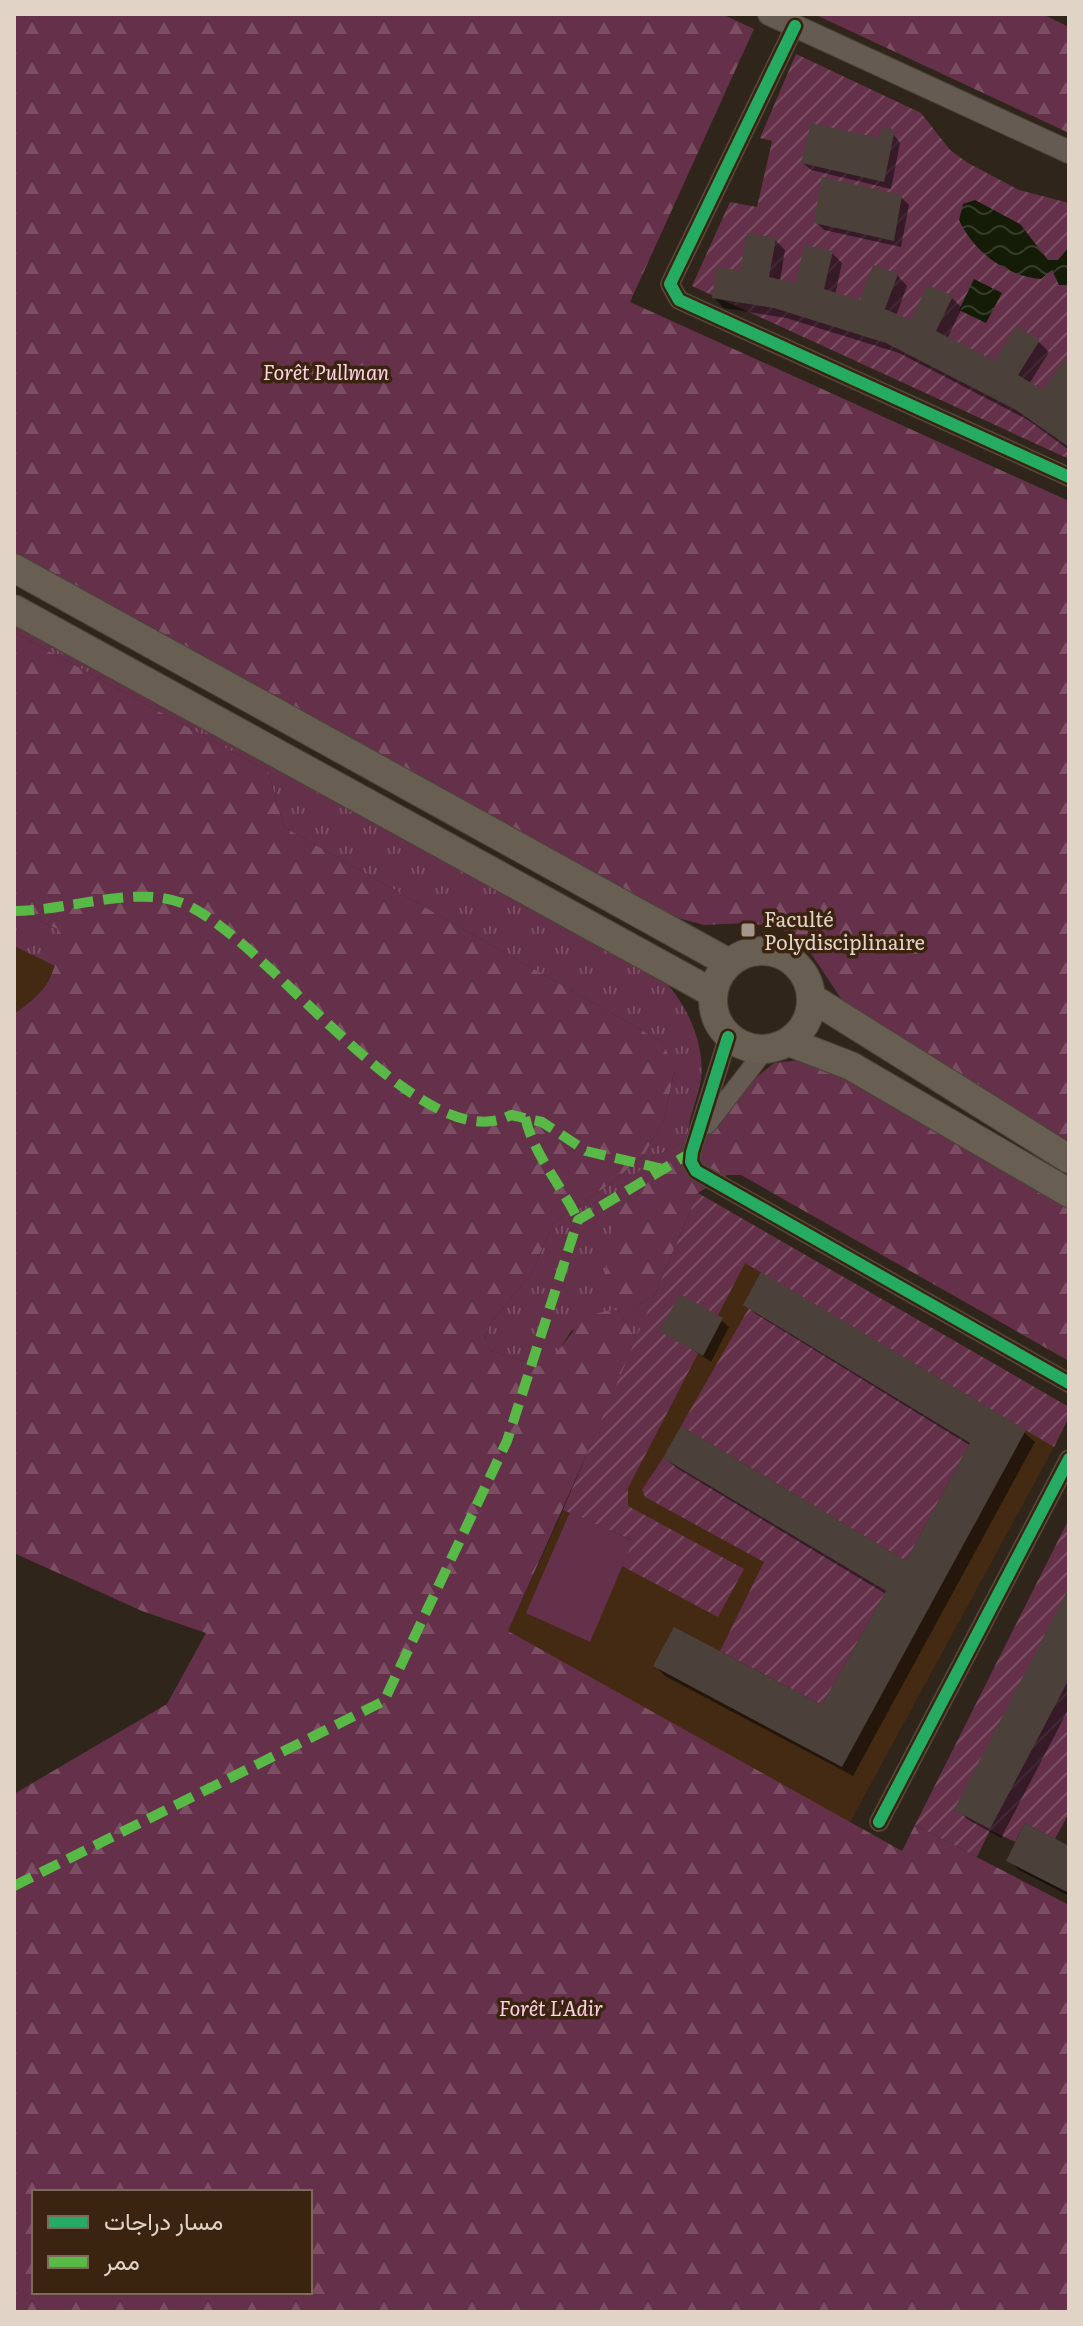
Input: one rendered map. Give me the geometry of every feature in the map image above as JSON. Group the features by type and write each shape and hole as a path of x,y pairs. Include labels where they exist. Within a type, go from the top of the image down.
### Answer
{"highway":[{"path":"14,568 729,963"},
{"path":"14,609 713,993"},
{"path":"777,1046 802,1031 810,1015 812,998 808,980 797,964 781,954 763,950 745,953 729,963 718,976 713,993 718,1024 728,1037 745,1047 777,1046 851,1066 1069,1193"},
{"path":"812,998 1069,1159"}],"street":[{"path":"769,14 1069,152"},
{"path":"795,26 670,284 679,300 1069,477"},
{"path":"728,1037 691,1162 696,1171 1069,1383"},
{"path":"700,1134 777,1046"},
{"path":"879,1822 1069,1459"}],"shaded area":[{"path":"14,946 55,966 41,996 14,1014"},
{"path":"698,1193 1069,1407 1069,1417 1054,1447 849,1824 508,1631 600,1430"}],"green space":[{"name":"Forêt Pullman","path":"14,14 722,14 754,29 630,302 1069,501 1069,1142 879,1027 842,1000 808,949 794,936 777,927 746,923 704,925 678,918 640,900 14,554"},
{"path":"814,14 1042,14 1069,27 1069,133"},
{"path":"796,54 921,113 950,150 968,163 1019,190 1069,203 1069,459 692,286 730,202 757,207 772,141 760,138"},
{"path":"14,621 668,985 683,1005 694,1029 702,1066 701,1079 688,1141 653,1157 635,1306 654,1296 637,1341 618,1310 571,1331 555,1357 540,1366 491,1351 485,1339 490,1324 531,1274 554,1222 614,1181 644,1155 664,1120 674,1073 664,1043 284,827 268,771 14,632"},
{"name":"Forêt L'Adir","path":"14,632 268,771 284,827 664,1043 674,1072 664,1120 644,1155 614,1181 554,1222 531,1274 490,1324 485,1338 491,1351 540,1366 560,1349 581,1323 602,1312 618,1310 637,1341 508,1631 902,1851 915,1825 1069,1905 1069,2312 14,2312 14,1794 167,1704 206,1633 142,1611 14,1553 14,1014 35,998 47,983 62,940 57,929 14,909"},
{"path":"14,909 57,929 63,940 55,966 14,946"},
{"path":"799,1060 829,1068 1069,1208 1069,1361 741,1175 727,1175 698,1193 654,1296 635,1306 616,1298 605,1273 609,1238 631,1179 653,1157 718,1127 752,1081 774,1063"},
{"path":"698,1193 1069,1407 1069,1417 1054,1447 745,1263 628,1488 628,1506 744,1569 718,1617 622,1566 632,1540 563,1510"},
{"path":"749,1308 970,1443 906,1561 681,1426"},
{"path":"663,1458 886,1591 822,1705 720,1651 764,1562 645,1497 642,1490"},
{"path":"570,1512 633,1541 590,1642 526,1613"},
{"path":"1069,1519 1069,1813 1055,1839 1025,1823 1015,1842 990,1830 977,1857 915,1825"}],"water":[{"path":"975,200 1020,224 1048,260 1058,260 1069,247 1069,285 1059,285 1052,270 1041,279 1028,277 1004,267 982,252 959,220 963,204"},
{"path":"974,279 1002,293 986,323 959,310"}],"building":[{"path":"811,123 878,138 881,129 891,128 894,134 884,182 801,163"},
{"path":"822,177 902,195 894,241 814,223"},
{"path":"747,233 776,238 769,277 796,283 804,245 833,251 824,289 860,300 873,265 898,274 885,309 911,320 927,285 953,296 936,331 995,361 1016,326 1040,340 1018,375 1043,390 1065,359 1069,361 1069,447 1016,410 886,343 774,308 712,298 717,267 740,271"},
{"path":"761,1272 1026,1430 842,1767 653,1666 674,1627 822,1705 886,1591 663,1458 681,1426 906,1561 970,1443 743,1305"},
{"path":"680,1294 723,1318 703,1356 659,1331"},
{"path":"1069,1587 1069,1679 990,1829 954,1810"},
{"path":"1025,1823 1069,1846 1069,1893 1006,1861"}],"marked path":[{"path":"14,911 122,898 163,898 182,903 217,924 390,1078 434,1107 475,1121 511,1115 542,1122 586,1151 663,1169"},
{"path":"525,1117 541,1157 578,1220"},
{"path":"14,1886 384,1701 507,1441 578,1220 692,1152"}],"cycle path":[{"path":"795,26 670,284 679,300 1069,477"},
{"path":"728,1037 692,1152 691,1162 696,1171 1069,1383"},
{"path":"879,1822 1069,1459"}],"place":[{"name":"Faculté Polydisciplinaire","path":"748,930"}]}
